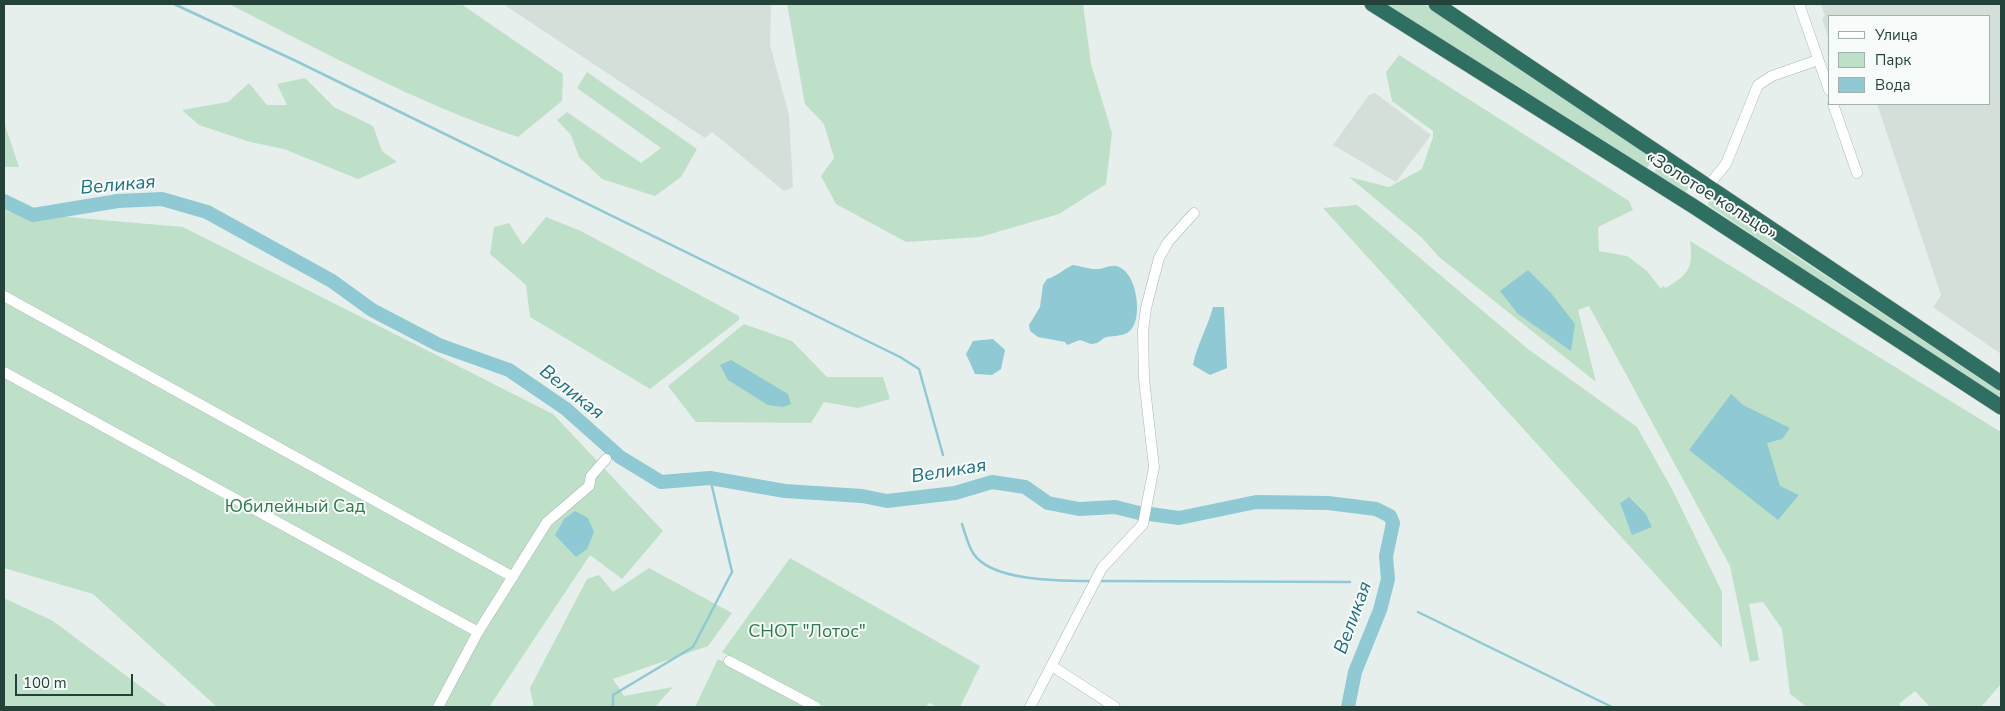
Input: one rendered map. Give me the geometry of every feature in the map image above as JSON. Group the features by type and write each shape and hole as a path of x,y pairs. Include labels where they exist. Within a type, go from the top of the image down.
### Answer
{"highway":[{"name":"«Золотое кольцо»","path":"1372,4 1693,206 2001,407"},
{"name":"«Золотое кольцо»","path":"1436,4 2001,383"},
{"path":"1693,206 1708,186"}],"street":[{"path":"1799,4 1828,87"},
{"path":"1708,186 1726,164 1758,85 1772,76 1818,60"},
{"path":"1833,105 1857,174"},
{"path":"1030,707 1102,568 1140,528 1145,518 1154,467 1144,378 1143,331 1146,308 1159,258 1168,242 1194,213"},
{"path":"4,296 513,577"},
{"path":"4,372 478,632"},
{"path":"438,707 478,632 546,522 589,486 590,476 606,459"},
{"path":"729,661 816,707"},
{"path":"1052,666 1115,707"}],"shaded area":[{"path":"503,4 771,4 770,45 789,115 793,187 784,191 712,132 705,138"},
{"path":"1821,4 2001,4 2001,354 1933,307 1941,295 1877,105 1990,105 1990,15 1828,15 1828,37 1822,18 1825,16"},
{"path":"1375,93 1431,135 1396,182 1333,145 1369,95"}],"green space":[{"path":"229,4 461,4 563,74 562,101 518,137 443,109 407,93"},
{"path":"787,4 1083,4 1091,64 1112,133 1106,184 1059,214 980,237 906,242 836,204 821,176 834,158 824,124 805,104"},
{"path":"1385,4 1424,4 1440,13 1653,158 1647,168"},
{"path":"1399,55 1629,201 1633,210 1598,227 1599,251 1627,256 1647,271 1661,289 1663,286 1666,288 1680,279 1688,270 1691,258 1690,241 2001,432 2001,684 1981,707 1930,707 1915,691 1899,704 1902,707 1807,707 1790,694 1782,629 1763,602 1749,604 1759,660 1750,662 1730,566 1589,306 1578,310 1596,382 1439,257 1421,237 1349,177 1389,187 1422,169 1433,137 1433,131 1392,101 1386,72"},
{"path":"587,72 697,149 681,177 655,196 602,179 579,157 571,135 557,120 567,112 641,163 661,148 577,88"},
{"path":"305,78 334,107 373,126 382,151 397,162 358,179 284,149 250,142 199,125 182,110 228,102 249,83 267,105 287,105 277,84"},
{"path":"4,122 19,167 4,167"},
{"path":"1660,162 1691,184 1686,192 1654,173"},
{"path":"1709,199 2001,392 2001,401 1708,205"},
{"path":"1357,205 1528,349 1637,427 1672,489 1722,592 1722,648 1323,208"},
{"name":"Юбилейный Сад","path":"4,209 10,212 183,227 553,414 663,531 622,579 590,555 489,707 217,707 93,594 4,568"},
{"path":"546,217 581,231 739,316 739,320 650,389 530,317 526,285 490,254 494,227 509,223 523,245"},
{"path":"744,324 792,341 827,377 883,377 890,399 858,408 824,402 811,423 696,422 668,386"},
{"name":"СНОТ \"Лотос\"","path":"790,558 980,666 960,707 939,707 929,703 926,707 825,707 722,652"},
{"path":"649,568 732,613 708,646 613,679 624,696 673,687 655,707 534,707 530,688 587,579 599,575 613,592"},
{"path":"4,598 53,621 168,707 4,707"},
{"path":"718,659 808,707 695,707"}],"water":[{"path":"1073,265 1096,269 1115,266 1127,273 1135,290 1137,311 1136,320 1127,333 1107,337 1093,344 1080,340 1067,345 1065,342 1038,337 1030,331 1029,325 1040,307 1043,285 1047,279"},
{"path":"1528,270 1551,293 1575,324 1571,351 1518,314 1500,291"},
{"path":"1213,307 1224,307 1227,368 1210,375 1193,365"},
{"path":"993,339 1005,350 1001,369 992,375 975,374 966,354 973,341"},
{"path":"731,360 788,394 791,404 783,407 768,405 728,380 720,365"},
{"path":"1731,394 1743,405 1790,428 1782,439 1767,443 1780,486 1799,495 1778,520 1689,450"},
{"path":"1629,497 1646,514 1652,527 1632,535 1620,503"},
{"path":"575,511 588,518 594,532 587,549 576,557 555,535 564,519"}],"waterway":[{"path":"174,4 296,61 900,357 919,369 943,455"},
{"name":"Великая","path":"4,201 33,215 118,201 162,199 207,212 332,281 372,310 439,345 509,370 566,409 620,457 661,482 710,478 785,491 862,496 887,501 955,493 992,482 1025,487 1048,503 1079,509 1115,507 1139,513"},
{"path":"613,707 613,695 693,647 732,572 710,478"},
{"name":"Великая","path":"1150,514 1179,518 1256,502 1328,503 1376,509 1390,516 1393,523 1386,556 1388,579 1380,610 1355,672 1348,707"},
{"path":"962,524 973,553 982,563 995,570 1028,578 1093,581"},
{"path":"1099,581 1350,582"},
{"path":"1418,612 1612,707"}]}
